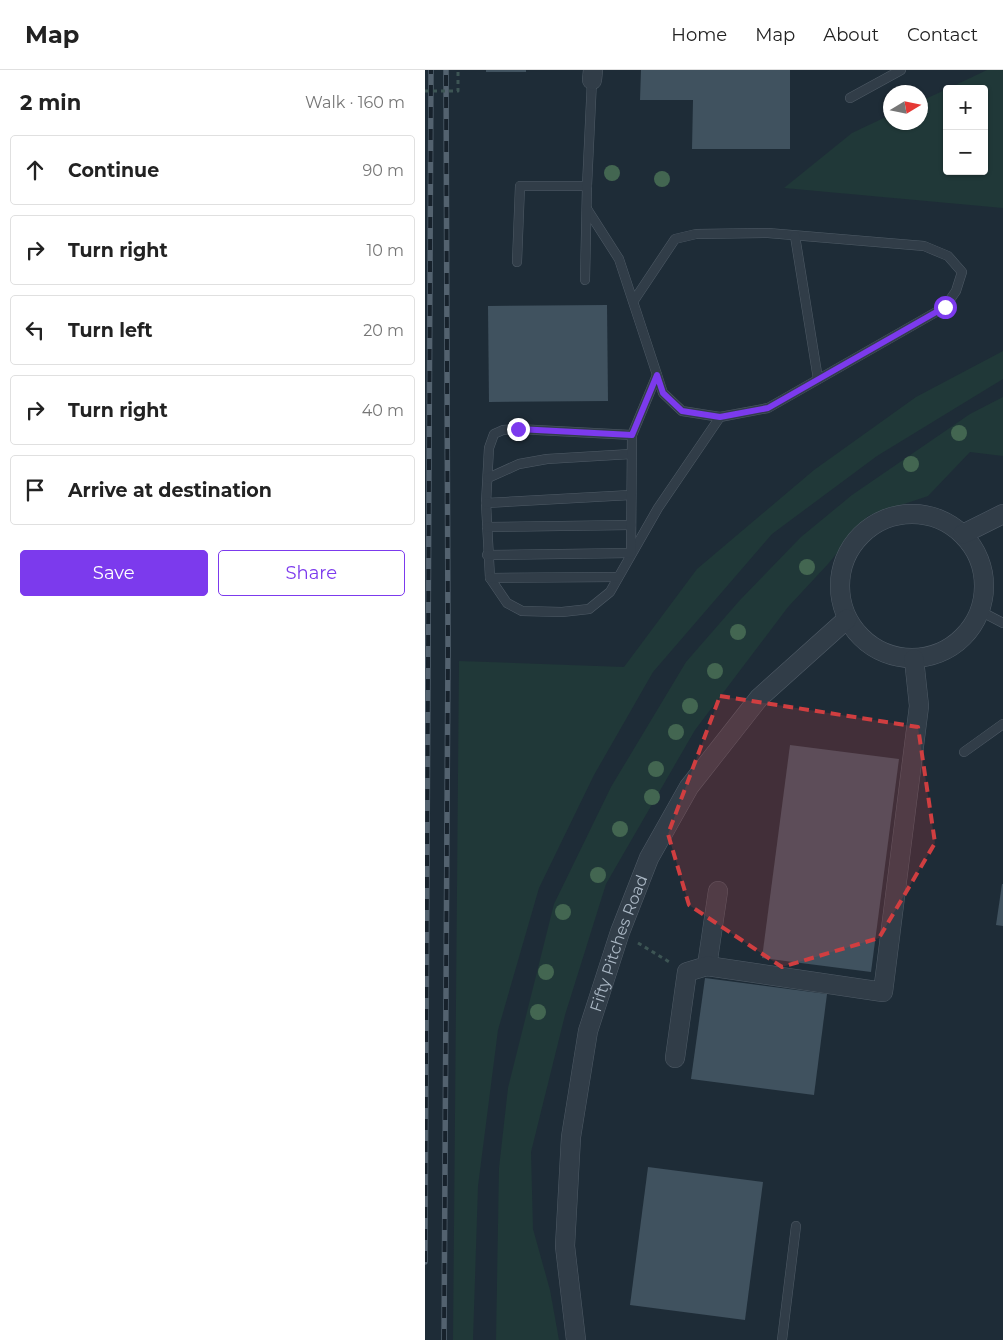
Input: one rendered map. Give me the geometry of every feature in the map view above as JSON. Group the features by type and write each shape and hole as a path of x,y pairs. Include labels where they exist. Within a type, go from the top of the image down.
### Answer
{"street":[{"path":"963,534 1003,514"},
{"path":"894,515 930,515 953,525 963,534 978,554 983,570 984,596 981,611 960,640 938,654 914,659 889,655 863,640 847,619 840,594 840,576 847,552 860,535 881,520 894,515"},
{"name":"Fifty Pitches Road","path":"576,1340 565,1246 571,1137 587,1031 620,932 649,858 689,787 759,698 847,619"},
{"path":"675,1058 687,972 707,966 883,992 919,706 914,659"},
{"path":"707,966 718,891"}],"lane":[{"path":"850,98 901,70"},
{"path":"585,280 587,186 593,75"},
{"path":"517,262 520,186 587,186"},
{"path":"587,209 619,259 633,302 663,393 682,411 720,417 768,408 945,307 956,290 962,272 948,256 924,246 795,236 696,234 675,240 633,302"},
{"path":"795,236 818,379"},
{"path":"631,553 632,435 657,375"},
{"path":"632,435 503,430 495,434 489,448 487,555 490,578 507,603 522,611 562,612 589,609 609,592 658,508 720,417"},
{"path":"488,478 519,464 547,459 631,454"},
{"path":"487,503 631,495"},
{"path":"487,527 631,525"},
{"path":"487,555 631,553"},
{"path":"490,578 618,577"},
{"path":"981,611 1003,623"},
{"path":"964,752 1003,724"},
{"path":"782,1340 796,1226"}],"path":[{"path":"425,91 458,91 458,70"},
{"path":"620,932 687,972"}],"highlighted area":[{"path":"720,696 918,727 935,843 879,938 782,967 689,905 668,834"}],"green space":[{"path":"987,70 1003,70 1003,208 784,188 852,133 883,118 883,130 928,130 928,98 943,91 943,175 988,175 988,85 955,85"},
{"path":"1003,351 1003,379 877,456 772,534 653,672 594,775 539,888 498,1030 478,1186 473,1340 453,1340 459,661 624,667 697,569 814,470 916,397"},
{"path":"1003,397 1003,456 970,452 928,496 868,516 828,564 788,607 695,730 606,884 565,1015 531,1152 533,1229 550,1290 559,1340 496,1340 499,1168 508,1088 554,904 611,787 686,662 740,600 801,537 852,495 970,414"}],"building":[{"path":"486,70 526,70 526,72 486,72"},
{"path":"641,70 790,70 790,149 692,149 693,100 640,100"},
{"path":"607,305 608,401 489,402 488,306"},
{"path":"790,745 899,759 871,972 762,958"},
{"path":"1003,884 1003,926 996,925"},
{"path":"705,978 827,994 814,1095 691,1079"},
{"path":"648,1167 763,1182 745,1320 630,1305"}],"railway":[{"path":"425,1262 431,70"},
{"path":"444,1340 448,647 446,70"}],"route":[{"path":"518,429 632,435 657,375 663,393 682,411 720,417 768,408 945,307"}]}
